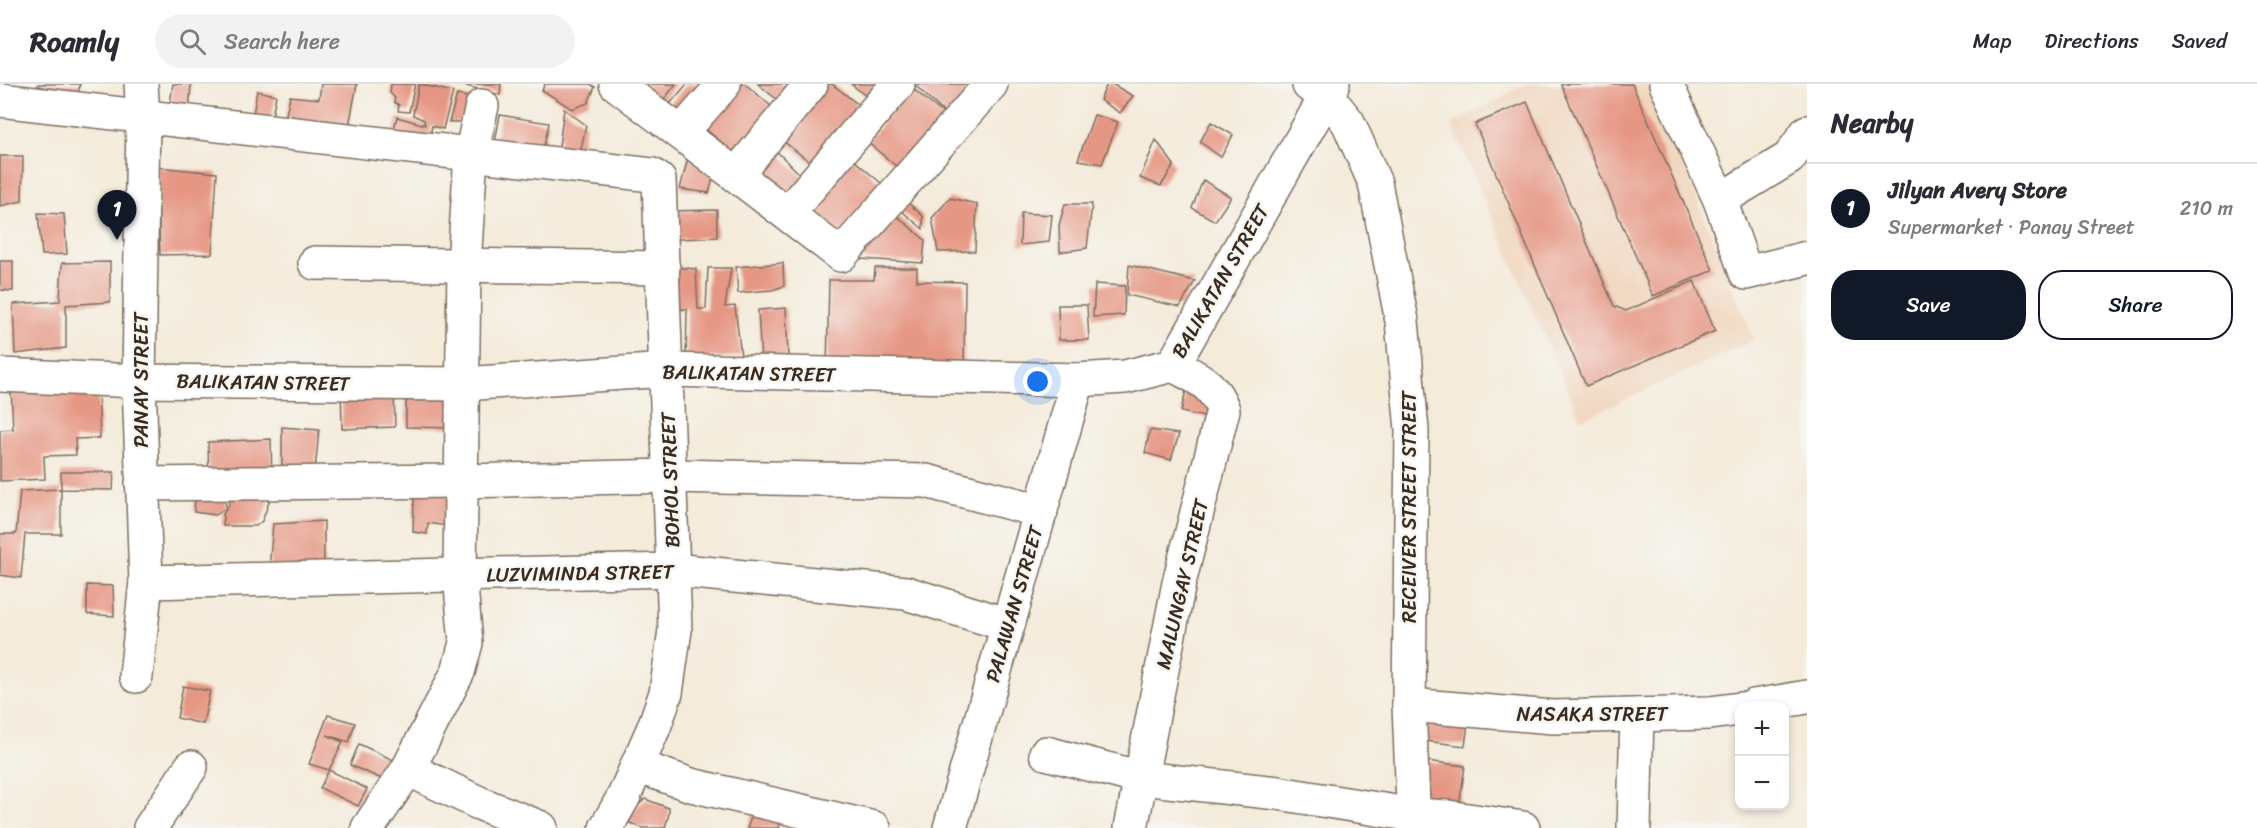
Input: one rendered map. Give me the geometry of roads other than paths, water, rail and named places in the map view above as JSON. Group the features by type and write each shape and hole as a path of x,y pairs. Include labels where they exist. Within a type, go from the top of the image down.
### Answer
{"street":[{"name":"PANAY STREET","path":"136,676 146,582 139,381 143,116 141,84"},
{"path":"681,133 724,84"},
{"path":"736,175 811,84"},
{"path":"787,214 898,84"},
{"path":"629,88 681,133 841,255 991,84"},
{"path":"1666,84 1720,200 1746,273 1807,258"},
{"name":"BALIKATAN STREET","path":"0,375 139,381 464,384 666,370 1078,380 1125,377 1173,365 1322,88"},
{"name":"RECEIVER STREET STREET","path":"1322,88 1348,122 1375,183 1402,321 1412,430 1409,705 1414,821"},
{"name":"BOHOL STREET","path":"0,100 652,175 659,180 675,630 666,693 637,766 606,828"},
{"path":"368,828 408,769 458,672 466,643 460,575 464,265 471,154 482,106"},
{"path":"1720,200 1789,158 1807,132"},
{"path":"315,263 663,268"},
{"name":"MALUNGAY STREET","path":"1131,828 1179,583 1223,410 1218,394 1200,380 1173,365"},
{"name":"PALAWAN STREET","path":"950,828 1078,380"},
{"path":"142,484 462,481 670,476 926,481 1041,510"},
{"name":"LUZVIMINDA STREET","path":"146,582 673,570 906,593 1008,625"},
{"path":"1778,702 1807,697"},
{"name":"NASAKA STREET","path":"1409,705 1553,717 1637,716 1735,710"},
{"path":"1634,828 1637,716"},
{"path":"1046,753 1141,778 1278,793 1414,821 1448,817 1523,828"},
{"path":"637,766 691,785 874,828"},
{"path":"150,828 191,767"},
{"path":"408,769 479,803 542,828"}],"place":[{"name":"Jilyan Avery Store","path":"117,240"}]}
